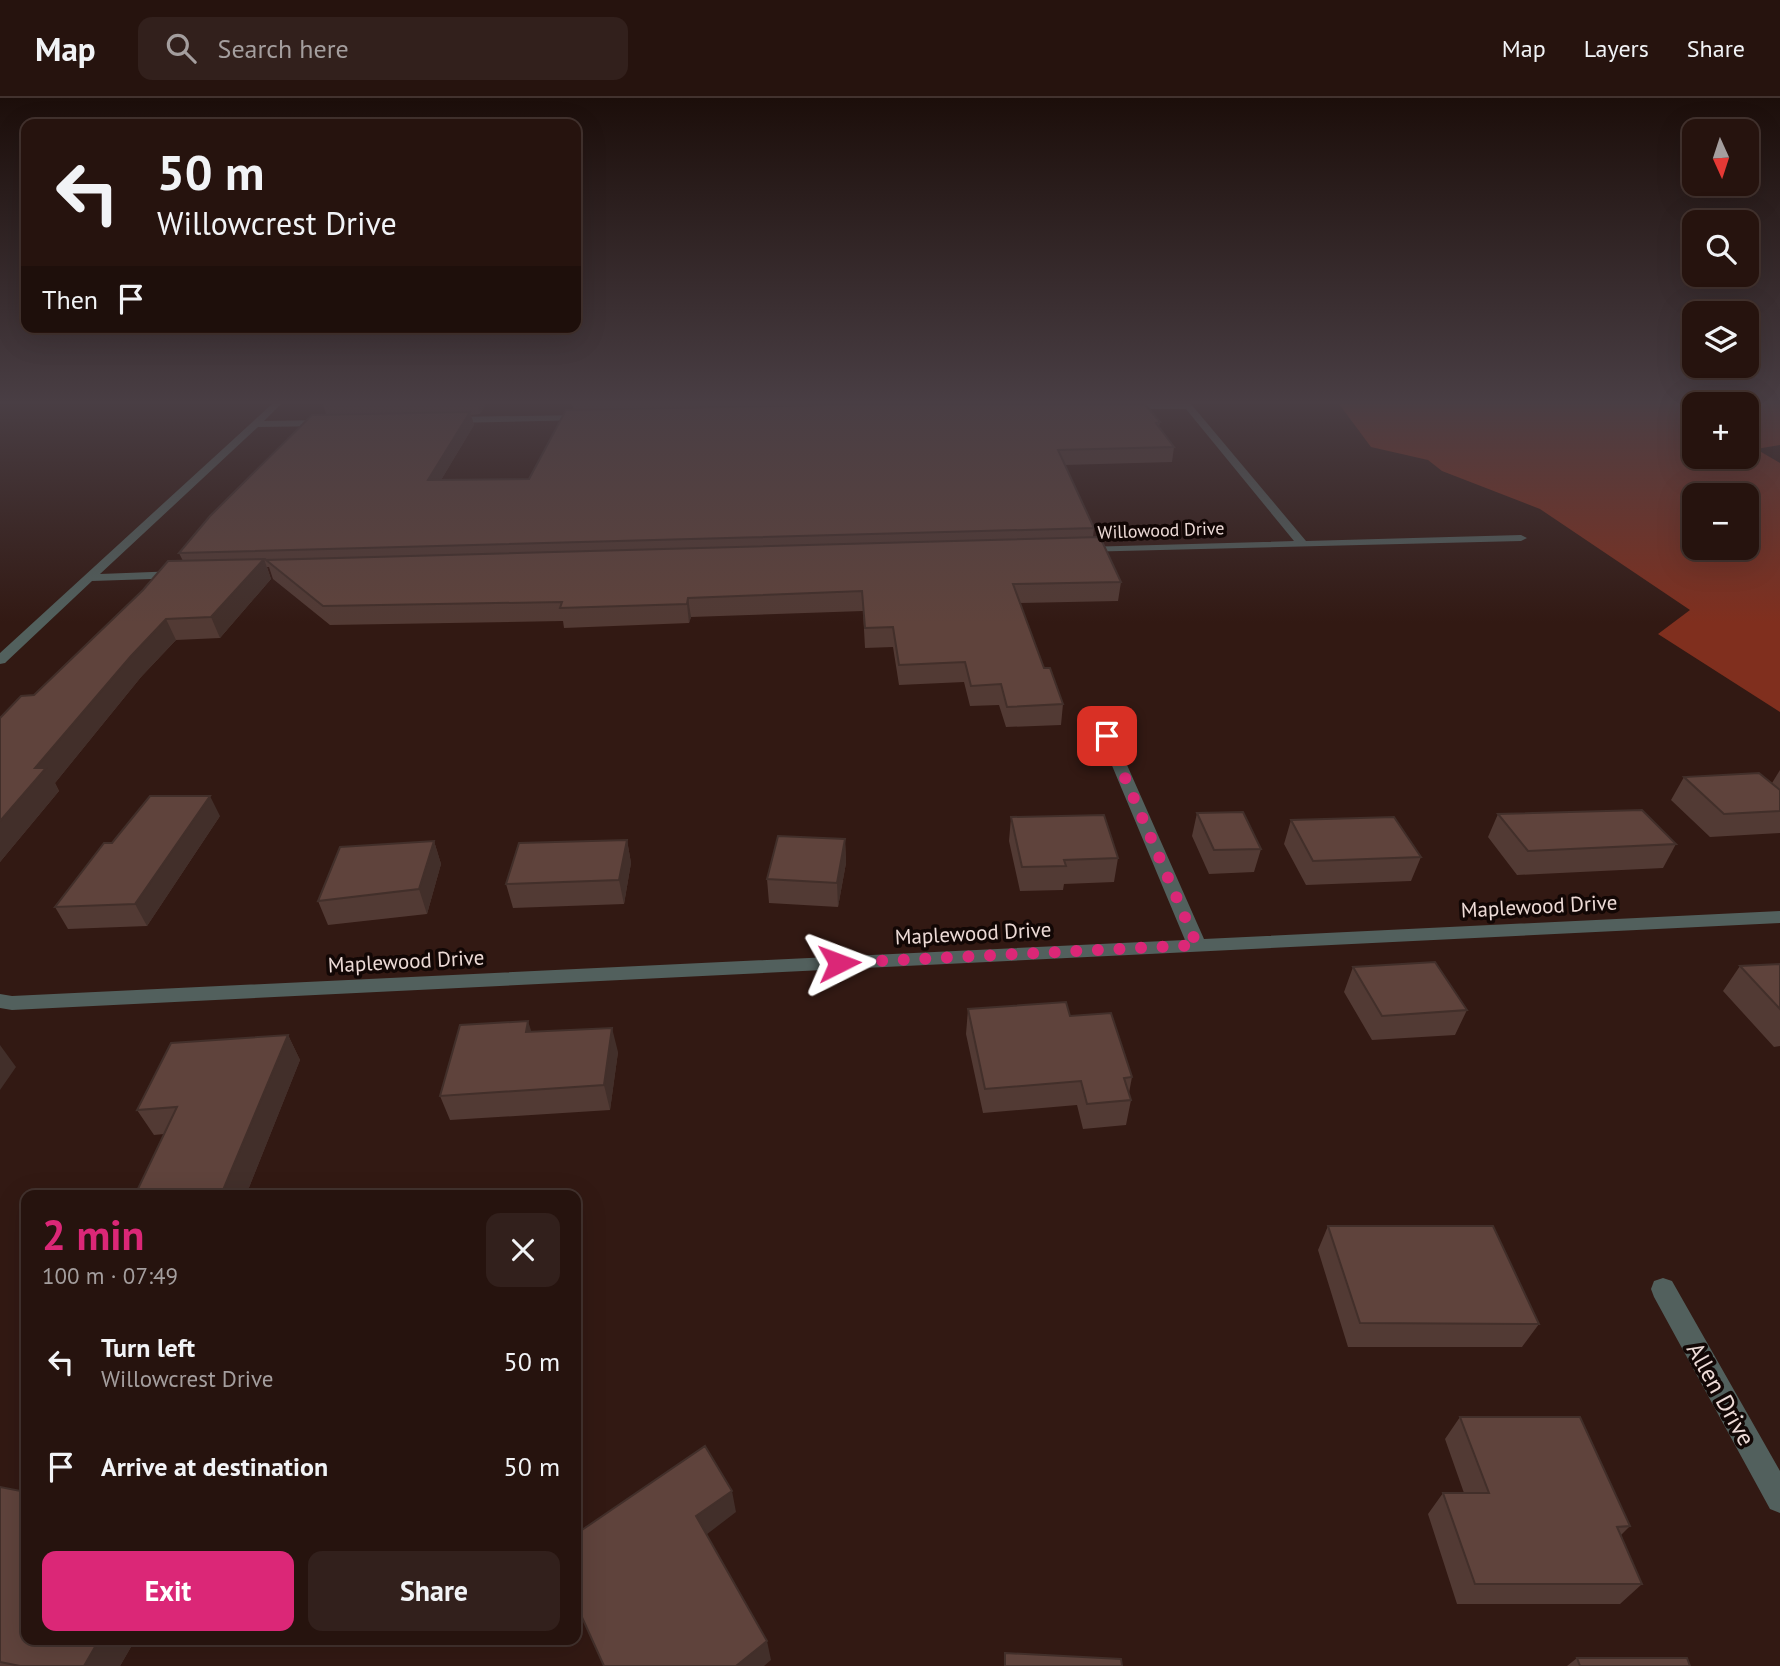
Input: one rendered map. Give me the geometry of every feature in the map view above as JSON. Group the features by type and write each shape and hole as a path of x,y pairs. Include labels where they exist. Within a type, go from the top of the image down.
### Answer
{"street":[{"path":"0,660 197,477"},
{"path":"1247,477 1303,544"},
{"name":"Willowood Drive","path":"1065,551 1521,538"},
{"path":"88,578 186,575"},
{"path":"1097,713 1197,945"},
{"name":"Maplewood Drive","path":"0,1001 12,1003 1780,917"},
{"name":"Allen Drive","path":"1662,1289 1780,1499"}],"shaded area":[{"path":"1458,477 1780,477 1780,712 1658,634 1690,610 1540,509"}],"building":[{"path":"249,477 1071,477 1094,528 179,553 210,516"},
{"path":"1100,537 1121,582 1013,584 1044,668 1050,668 1063,704 1007,707 1001,684 971,686 965,662 899,665 893,627 865,628 862,591 688,598 687,604 560,608 562,602 323,606 266,560"},
{"path":"264,559 211,617 166,619 35,768 46,768 0,821 0,718 21,696 34,695 143,590 168,561"},
{"path":"1759,773 1780,790 1780,811 1724,814 1684,777"},
{"path":"150,796 210,796 135,904 55,907 104,843 112,843"},
{"path":"1642,810 1676,844 1528,851 1498,814"},
{"path":"1243,812 1261,849 1214,850 1197,813"},
{"path":"1104,815 1118,858 1064,860 1066,866 1022,867 1011,817"},
{"path":"1394,817 1421,857 1313,861 1291,820"},
{"path":"778,836 845,839 837,883 767,879"},
{"path":"627,840 619,880 506,884 519,843"},
{"path":"434,841 419,889 318,901 340,847"},
{"path":"1435,962 1467,1010 1382,1016 1353,967"},
{"path":"1780,964 1780,1009 1740,966"},
{"path":"1066,1002 1070,1016 1111,1013 1132,1077 1124,1078 1131,1100 1087,1104 1081,1081 985,1089 968,1009"},
{"path":"528,1021 526,1032 612,1028 604,1085 440,1096 460,1025"},
{"path":"288,1035 223,1190 137,1190 177,1107 137,1110 171,1043"},
{"path":"1328,1226 1493,1226 1539,1324 1360,1323"},
{"path":"1460,1417 1580,1417 1630,1526 1617,1527 1642,1584 1475,1584 1443,1493 1489,1493"},
{"path":"705,1446 732,1491 696,1516 767,1641 736,1666 604,1666 581,1615 581,1531"},
{"path":"0,1487 21,1491 21,1645 96,1645 84,1666 20,1666 0,1662"},
{"path":"1005,1653 1121,1659 1122,1666 1005,1666"},
{"path":"1577,1658 1687,1658 1690,1666 1580,1666"}],"route":[{"path":"839,963 1197,945 1107,736"}]}
